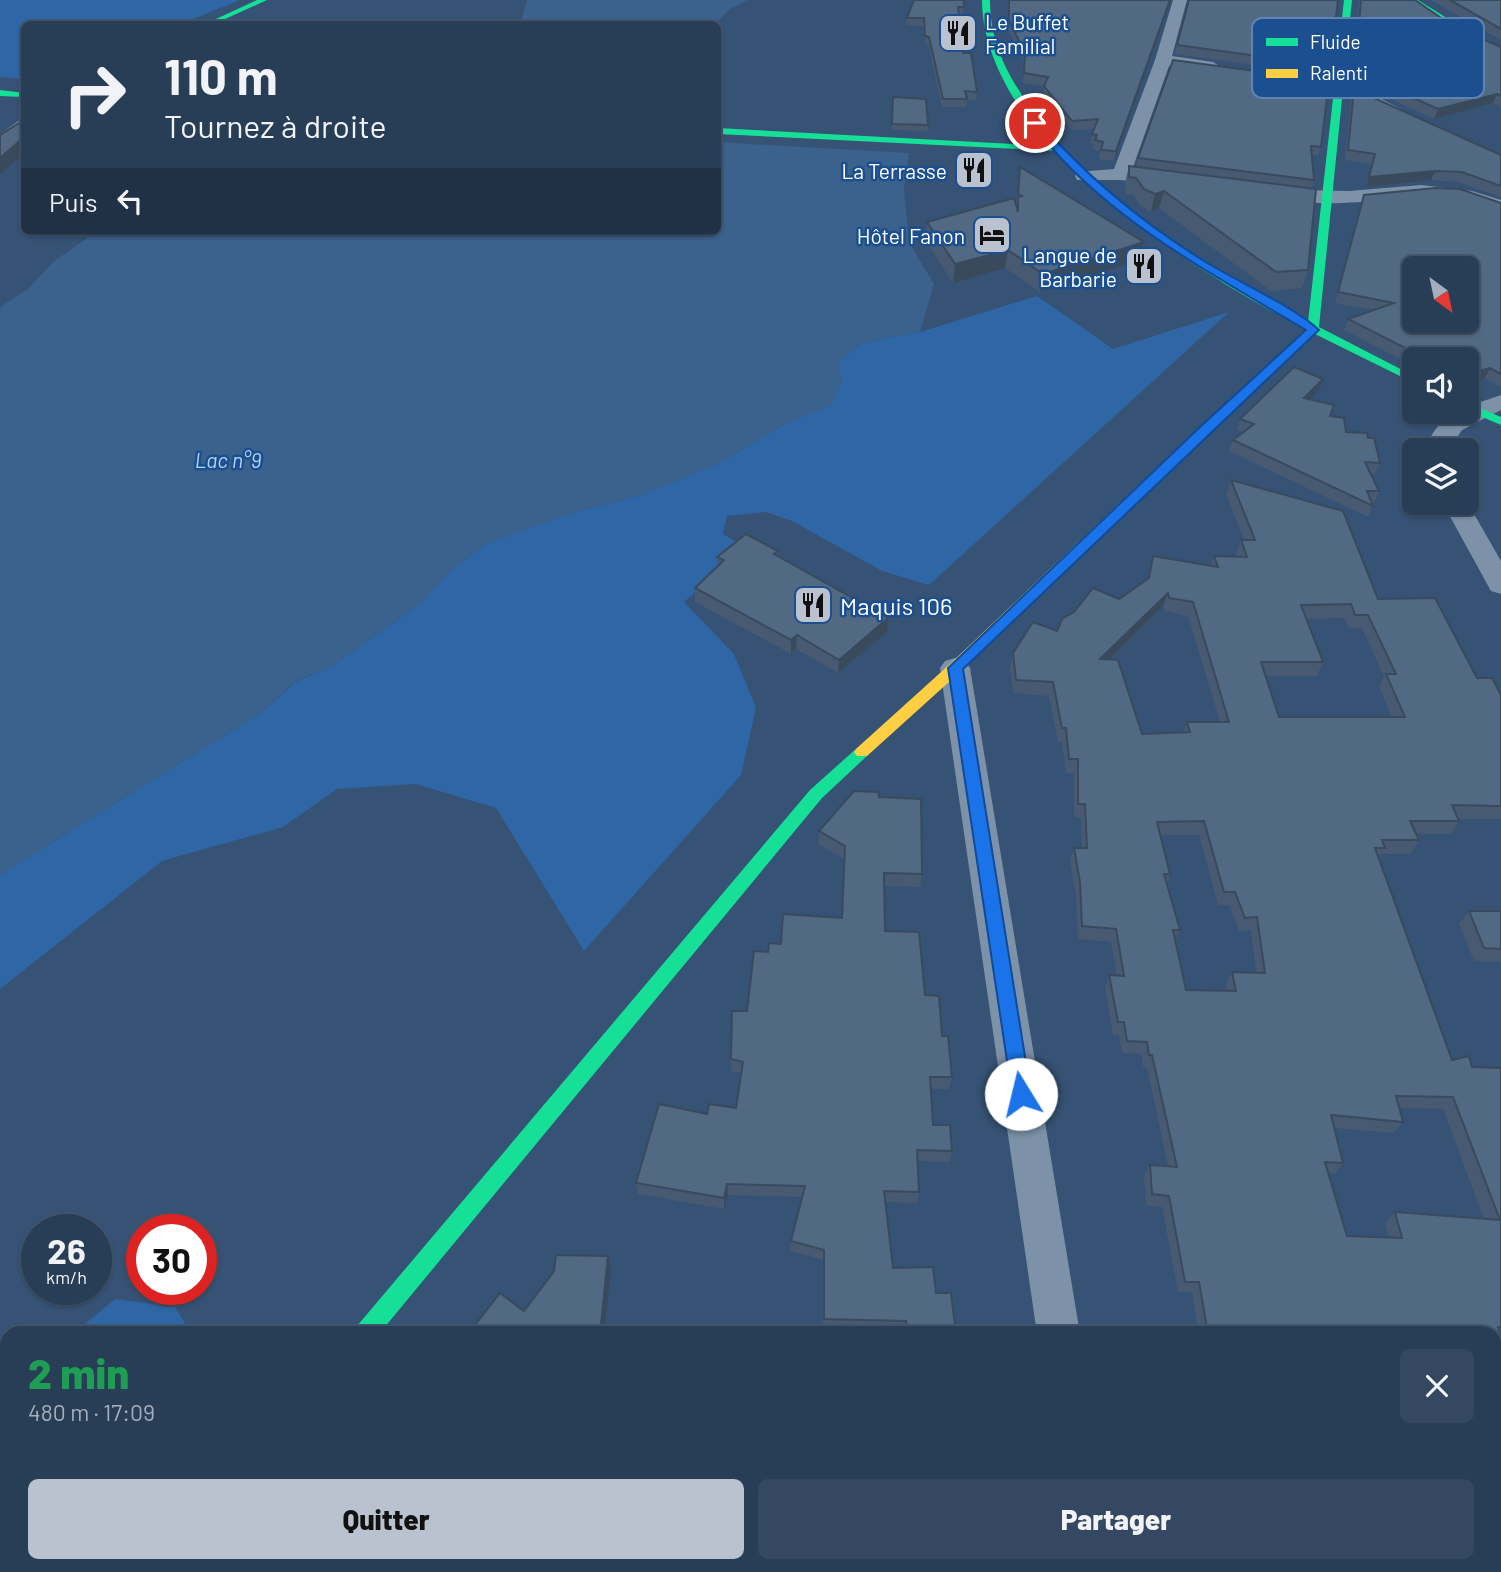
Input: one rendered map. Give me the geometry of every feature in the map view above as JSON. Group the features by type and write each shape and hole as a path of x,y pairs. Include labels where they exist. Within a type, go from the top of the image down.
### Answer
{"street":[{"path":"216,21 263,0"},
{"path":"986,0 984,25 992,48 1036,126 1055,149 1084,176 1143,223 1203,264 1313,330 1402,374"},
{"path":"1121,174 1163,60 1180,0"},
{"path":"1346,18 1348,0"},
{"path":"1413,0 1441,18"},
{"path":"1484,42 1501,51"},
{"path":"1163,60 1230,69"},
{"path":"0,93 21,95"},
{"path":"372,1326 816,794 955,668 1204,429 1313,330 1337,98"},
{"path":"1367,98 1413,119"},
{"path":"0,143 21,125"},
{"path":"721,131 1055,149"},
{"path":"1084,176 1121,174 1186,182"},
{"path":"1277,194 1328,200 1431,189 1458,191 1501,206"},
{"path":"1479,407 1501,402"},
{"path":"1479,411 1501,421"},
{"path":"1443,438 1455,424"},
{"path":"1462,515 1501,585"},
{"path":"955,668 1058,1326"}],"shaded area":[{"path":"0,0 240,0 188,21 21,21 21,79 0,77"},
{"path":"1037,296 1113,349 1229,312 929,585 882,571 792,521 766,512 727,516 723,534 746,548 684,602 734,654 756,708 741,775 584,951 496,808 416,784 337,789 283,827 162,861 0,989 0,875 262,712 295,682 332,666 421,603 450,571 487,543 575,512 641,495 719,463 787,423 831,405 841,381 838,363 861,343 920,332"},
{"path":"115,1299 126,1300 126,1305 175,1307 187,1326 82,1326 108,1305 112,1305"}],"water":[{"path":"527,0 748,0 730,9 718,21 521,21"},
{"name":"Lac n°9","path":"721,142 909,153 904,189 909,242 934,284 920,332 861,343 838,363 841,381 832,405 787,423 719,463 641,495 575,512 487,543 450,571 421,603 332,666 294,682 262,712 0,875 0,307 28,289 54,261 92,235 721,235"}],"building":[{"path":"914,0 964,0 964,7 958,7 963,53 971,53 977,92 965,91 967,99 943,99 929,37 925,36 924,18 907,18"},
{"path":"1009,0 1170,0 1116,151 1101,150 1103,142 1095,140 1097,135 1092,134 1098,119 1072,121 1044,86 1048,77 1024,73 1025,54 1009,20"},
{"path":"1189,0 1338,0 1336,18 1252,18 1252,55 1177,45"},
{"path":"1361,0 1415,0 1441,18 1360,18"},
{"path":"1450,0 1501,0 1501,29"},
{"path":"1484,40 1501,47 1501,96 1497,94 1484,97"},
{"path":"1173,60 1252,71 1252,98 1327,98 1321,147 1311,146 1314,180 1138,158"},
{"path":"893,97 926,99 928,125 892,124"},
{"path":"1353,98 1374,98 1501,155 1501,186 1462,172 1435,171 1369,177 1375,154 1348,150"},
{"path":"1413,98 1481,98 1438,109"},
{"path":"21,123 21,140 0,158 0,135"},
{"path":"1129,166 1316,189 1308,270 1276,272 1164,191 1155,194 1144,189 1136,178 1129,177"},
{"path":"1020,167 1144,242 1043,274 1008,250 955,264 927,222 1014,198 1018,212 1018,197 1022,196 1018,194"},
{"path":"1435,188 1460,189 1501,203 1501,374 1490,368 1479,371 1479,347 1403,347 1348,319 1394,303 1338,292 1364,195"},
{"path":"1294,367 1323,379 1304,398 1334,405 1330,416 1344,418 1346,432 1367,433 1368,438 1374,438 1380,463 1365,462 1379,491 1367,491 1373,506 1233,440 1254,424 1240,419"},
{"path":"1231,480 1343,511 1378,599 1435,598 1477,678 1492,678 1501,695 1501,806 1452,805 1459,821 1410,821 1419,840 1382,840 1385,848 1375,848 1452,1060 1469,1056 1472,1067 1501,1068 1501,1326 1207,1326 1199,1282 1185,1282 1169,1196 1152,1194 1150,1165 1177,1167 1147,1042 1127,1041 1124,1022 1118,1022 1109,975 1124,976 1116,929 1082,926 1080,882 1074,848 1087,848 1085,804 1078,804 1078,759 1069,759 1066,728 1062,728 1053,682 1016,680 1013,653 1033,622 1057,631 1062,619 1074,612 1093,588 1119,599 1149,578 1153,556 1218,567 1214,556 1247,557 1241,540 1255,540","holes":["1168,593 1169,598 1193,602 1229,722 1187,722 1190,732 1142,734 1118,660 1100,659","1351,604 1355,615 1368,615 1396,674 1386,674 1405,717 1279,717 1261,662 1323,662 1301,605","1204,821 1224,892 1235,892 1245,918 1257,917 1265,973 1232,972 1236,991 1186,990 1173,930 1180,930 1164,874 1170,874 1157,822","1396,1096 1453,1097 1500,1220 1395,1212 1402,1238 1347,1236 1325,1162 1343,1163 1331,1115 1403,1122"]},
{"path":"746,534 778,551 774,554 888,618 839,660 797,635 791,640 695,588 724,560 717,557"},
{"path":"854,791 878,792 879,797 921,799 922,874 884,873 885,931 919,932 925,995 939,996 942,1036 948,1036 952,1077 930,1077 933,1125 950,1125 952,1151 917,1150 919,1192 884,1191 893,1268 933,1267 936,1293 951,1293 955,1326 907,1326 906,1321 824,1319 824,1250 791,1241 805,1186 727,1184 724,1198 636,1183 659,1104 707,1114 709,1104 736,1108 743,1062 731,1059 732,1011 747,1011 754,951 768,952 769,943 781,944 783,914 842,918 845,846 819,831"},
{"path":"1469,911 1501,911 1501,949 1484,948"},
{"path":"556,1255 608,1256 601,1326 474,1326 500,1293 524,1311 554,1271"}],"traffic: fast":[{"path":"216,21 263,0"},
{"path":"986,0 989,36 1014,90 1049,138 1091,183 1140,223 1193,260 1305,325 1402,374"},
{"path":"1346,18 1348,0"},
{"path":"1413,0 1441,18"},
{"path":"1484,42 1501,51"},
{"path":"0,93 21,95"},
{"path":"1190,443 1313,330 1338,98"},
{"path":"721,131 1055,149"},
{"path":"1479,411 1501,421"},
{"path":"372,1326 816,794 862,752"}],"traffic: slow":[{"path":"862,752 955,668 1190,443"}],"place":[{"name":"Le Buffet Familial","path":"958,33"},
{"name":"La Terrasse","path":"974,170"},
{"name":"Hôtel Fanon","path":"992,235"},
{"name":"Langue de Barbarie","path":"1144,266"},
{"name":"Maquis 106","path":"813,605"}],"route":[{"path":"1021,1094 955,668 1204,429 1313,330 1203,264 1107,197 1055,149 1035,123"}]}
